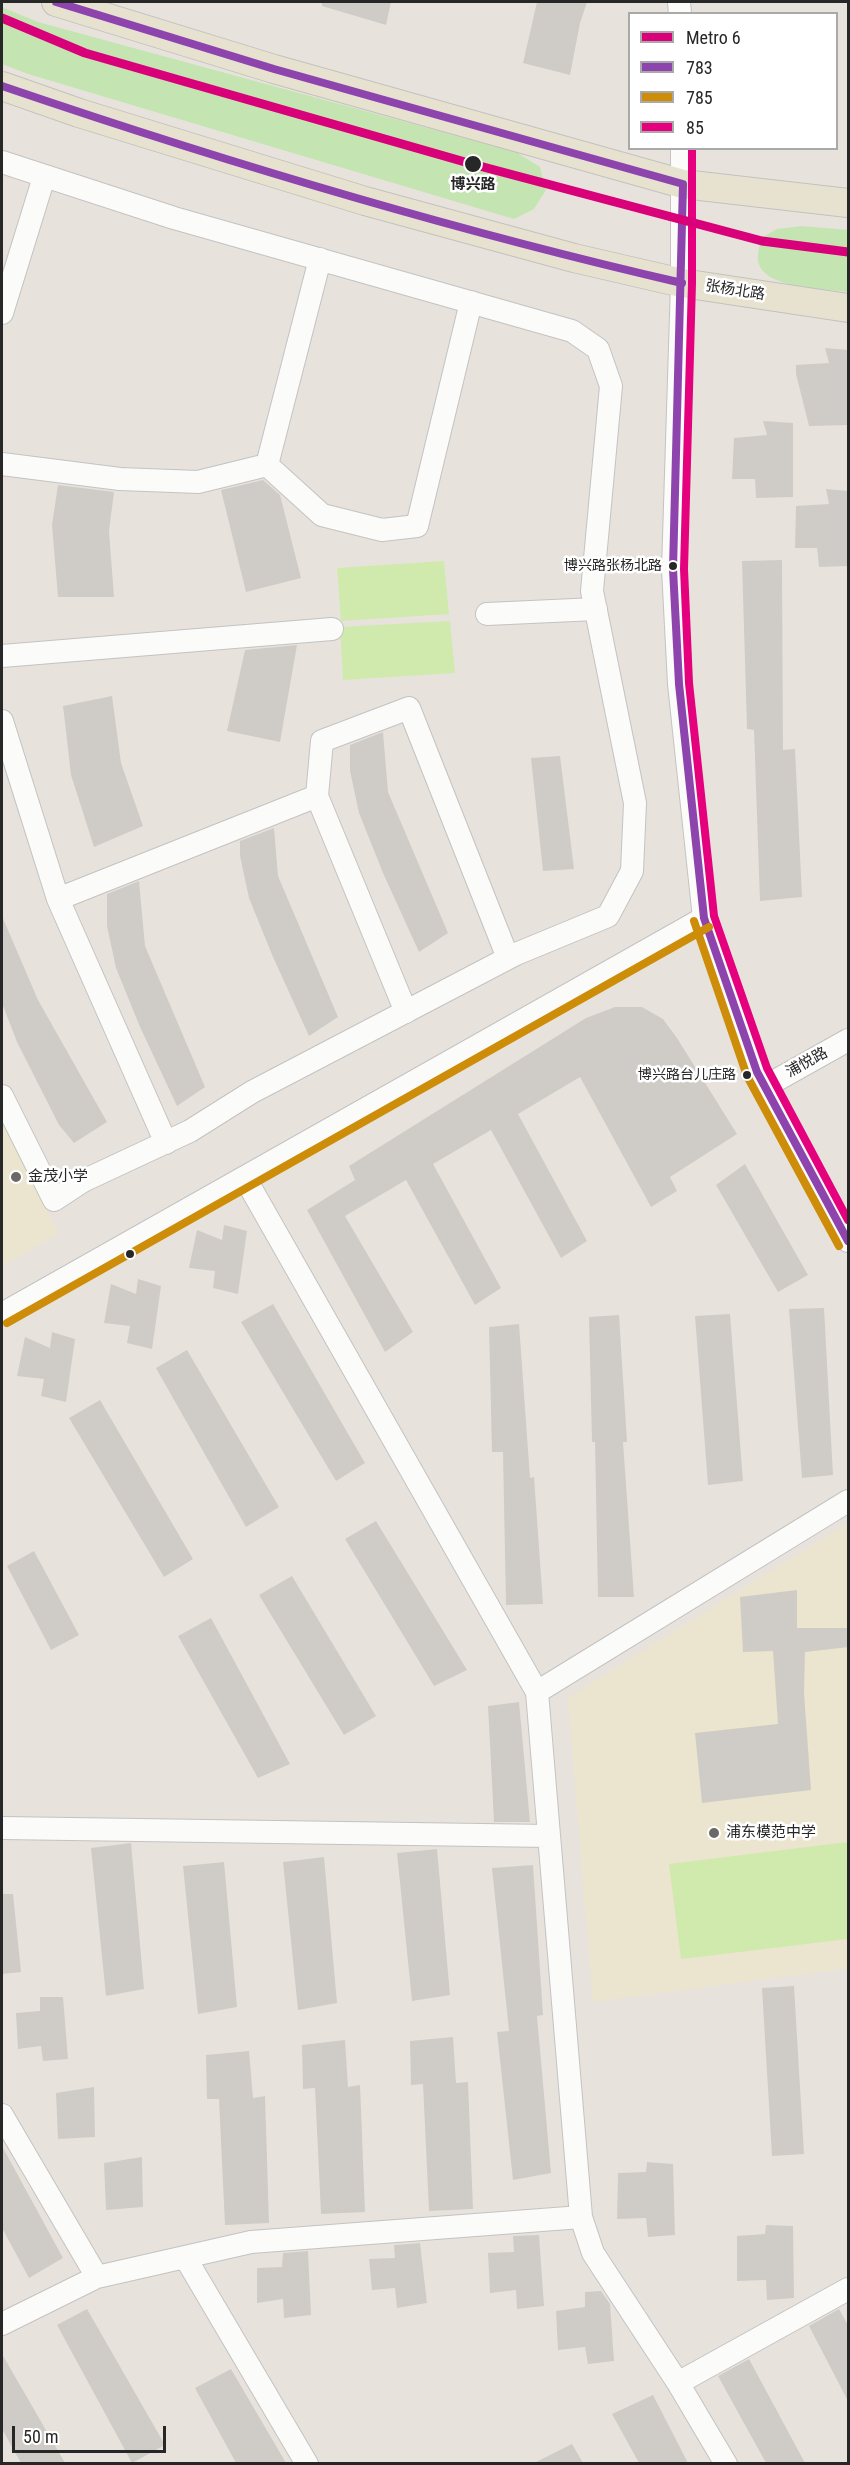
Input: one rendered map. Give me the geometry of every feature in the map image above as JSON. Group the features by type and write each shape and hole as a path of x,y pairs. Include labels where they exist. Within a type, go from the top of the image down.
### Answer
{"main road":[{"path":"56,2 274,69 683,184 849,203"},
{"name":"张杨北路","path":"2,86 90,116 364,201 574,258 682,283 849,308"}],"street":[{"path":"682,150 682,283 673,569 679,684 704,918 757,1072 849,1240"},
{"path":"2,162 174,218 572,331 598,350 611,386 592,591 635,803 632,871 608,916 508,958 252,1092 190,1131 83,1182 54,1200 2,1096"},
{"path":"2,313 44,177"},
{"path":"267,465 320,259"},
{"path":"267,465 322,515 382,530 417,526 471,302"},
{"path":"2,464 120,479 198,482 267,465"},
{"path":"487,614 596,609"},
{"path":"2,656 332,629"},
{"path":"406,1012 316,796 322,741 409,708 508,958"},
{"path":"2,721 58,899 166,1143"},
{"path":"58,899 316,796"},
{"path":"2,1314 704,918"},
{"name":"浦悦路","path":"766,1086 849,1040"},
{"path":"245,1178 537,1692 581,2217 593,2253 678,2383 726,2463"},
{"path":"537,1692 849,1501"},
{"path":"2,1828 549,1836"},
{"path":"2,2115 97,2277"},
{"path":"2,2324 97,2277 251,2242 581,2217"},
{"path":"185,2257 307,2463"},
{"path":"678,2383 849,2289"}],"shaded area":[{"name":"金茂小学","path":"2,1120 58,1234 2,1266"},
{"name":"浦东模范中学","path":"848,1523 848,1968 593,2002 568,1698"}],"green space":[{"path":"2,7 38,22 516,152 540,167 546,190 534,209 514,219 28,74 2,64"},
{"path":"802,226 848,230 848,292 796,286 771,277 762,270 758,261 761,238 777,229"},
{"path":"444,561 449,614 341,621 337,568"},
{"path":"450,621 455,673 343,680 340,627"},
{"path":"848,1842 848,1939 681,1959 669,1864"}],"building":[{"path":"322,2 391,2 386,25 322,6"},
{"path":"537,2 587,2 580,23 570,75 523,63"},
{"path":"825,348 849,350 849,425 809,426 796,374 796,365 829,363"},
{"path":"763,421 793,423 793,497 756,498 755,479 732,479 734,438 767,435"},
{"path":"263,480 280,495 301,578 246,592 221,490"},
{"path":"58,485 114,492 109,531 114,597 58,597 52,525"},
{"path":"826,489 849,491 849,566 819,567 817,548 795,548 796,506 829,504"},
{"path":"782,560 783,750 795,749 802,897 760,901 754,730 747,729 742,561"},
{"path":"297,645 280,742 227,731 245,650"},
{"path":"112,696 121,763 143,826 94,847 71,775 63,706"},
{"path":"383,732 388,792 448,933 419,952 359,813 350,771 350,745"},
{"path":"560,756 574,869 543,871 531,758"},
{"path":"274,828 278,876 338,1017 309,1036 249,898 240,856 240,841"},
{"path":"139,881 145,946 205,1087 177,1106 140,1027 116,968 107,926 107,894"},
{"path":"2,916 38,1000 107,1122 74,1143 59,1125 17,1042 2,1003"},
{"path":"615,1007 642,1007 663,1019 737,1134 670,1177 677,1191 651,1207 580,1077 518,1114 587,1241 561,1258 491,1130 433,1164 501,1288 475,1305 406,1180 345,1216 413,1332 385,1352 307,1210 355,1180 349,1166 586,1018"},
{"path":"745,1164 808,1275 778,1292 716,1185"},
{"path":"224,1225 247,1231 238,1294 213,1288 215,1271 189,1268 197,1230 222,1240"},
{"path":"138,1279 161,1286 152,1349 127,1343 130,1326 104,1323 111,1284 136,1294"},
{"path":"273,1304 365,1463 336,1481 241,1322"},
{"path":"824,1308 833,1475 802,1478 789,1309"},
{"path":"730,1314 743,1481 708,1485 695,1316"},
{"path":"619,1315 627,1442 623,1442 634,1597 598,1597 595,1442 592,1442 589,1317"},
{"path":"519,1324 530,1478 534,1477 543,1604 506,1605 503,1452 492,1452 489,1327"},
{"path":"52,1332 75,1339 66,1402 41,1396 44,1379 17,1376 25,1337 50,1348"},
{"path":"187,1350 279,1507 246,1527 156,1368"},
{"path":"100,1400 193,1559 164,1577 69,1418"},
{"path":"376,1521 467,1670 434,1686 345,1539"},
{"path":"34,1551 79,1635 51,1650 7,1566"},
{"path":"292,1576 376,1716 344,1735 259,1595"},
{"path":"797,1590 797,1628 849,1628 849,1647 805,1652 804,1693 811,1790 702,1803 695,1733 778,1724 773,1651 743,1652 740,1597"},
{"path":"211,1618 290,1764 258,1778 178,1636"},
{"path":"519,1702 530,1822 494,1822 488,1706"},
{"path":"131,1843 144,1989 106,1996 91,1848"},
{"path":"437,1849 450,1995 412,2001 397,1853"},
{"path":"324,1857 337,2003 298,2010 283,1862"},
{"path":"224,1862 237,2007 198,2014 183,1866"},
{"path":"533,1865 543,2015 537,2016 551,2173 513,2180 497,2032 509,2031 492,1868"},
{"path":"2,1894 13,1894 21,1972 2,1974"},
{"path":"794,1986 804,2154 772,2156 762,1988"},
{"path":"40,1997 63,1997 68,2059 43,2061 41,2046 18,2049 16,2013 40,2011"},
{"path":"453,2037 456,2083 468,2082 473,2209 429,2211 423,2084 411,2085 410,2041"},
{"path":"345,2040 348,2087 360,2085 365,2212 321,2214 315,2088 303,2089 302,2045"},
{"path":"249,2051 253,2098 265,2096 269,2223 225,2225 219,2099 207,2099 206,2055"},
{"path":"94,2087 95,2137 58,2139 56,2093"},
{"path":"2,2146 63,2258 29,2278 2,2228"},
{"path":"142,2157 143,2207 106,2210 104,2163"},
{"path":"647,2162 673,2164 675,2235 648,2237 646,2218 617,2219 618,2173 646,2172"},
{"path":"766,2225 793,2226 794,2298 767,2300 766,2280 737,2281 737,2236 765,2234"},
{"path":"539,2235 544,2306 517,2309 516,2290 490,2293 488,2253 514,2252 513,2236"},
{"path":"420,2243 427,2303 397,2308 395,2288 372,2290 369,2259 395,2258 394,2245"},
{"path":"308,2251 311,2315 284,2318 283,2299 257,2303 257,2268 282,2267 283,2253"},
{"path":"601,2291 610,2304 614,2361 588,2364 585,2347 558,2350 556,2311 585,2307 585,2292"},
{"path":"87,2309 165,2445 132,2463 57,2325"},
{"path":"839,2309 849,2327 849,2403 809,2326"},
{"path":"2,2354 65,2463 21,2463 2,2429"},
{"path":"749,2359 805,2463 766,2463 718,2376"},
{"path":"231,2369 286,2463 236,2463 195,2388"},
{"path":"653,2395 688,2463 639,2463 612,2414"},
{"path":"572,2444 583,2463 534,2463"}],"metro line":[{"name":"6","path":"2,18 85,53 472,164 762,241 848,252"}],"transit line":[{"name":"783","path":"56,2 274,69 683,184 673,569 679,684 704,918 757,1072 848,1241"},
{"name":"783","path":"2,86 339,193 510,241 682,283"},
{"name":"85","path":"692,150 692,283 684,569 689,683 714,916 767,1068 848,1220"},
{"name":"785","path":"694,921 747,1076 839,1246"},
{"name":"785","path":"7,1323 709,927"}],"place":[{"name":"博兴路","path":"473,164"},
{"name":"博兴路张杨北路","path":"673,566"},
{"name":"博兴路台儿庄路","path":"747,1075"},
{"name":"金茂小学","path":"16,1177"},
{"name":"浦东模范中学","path":"714,1833"}]}
